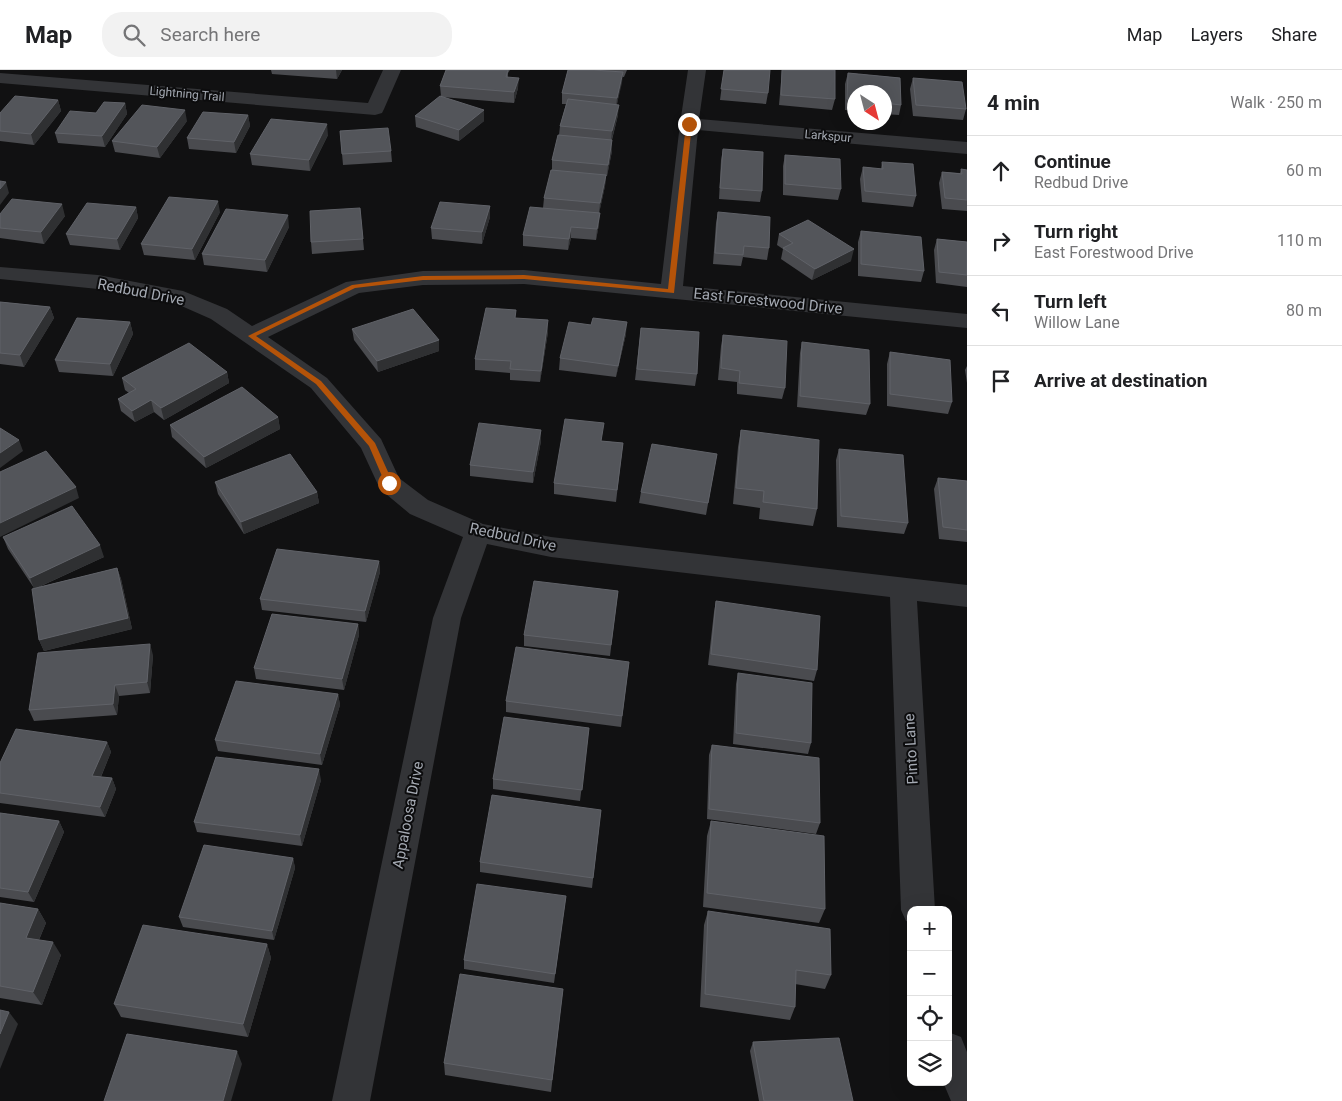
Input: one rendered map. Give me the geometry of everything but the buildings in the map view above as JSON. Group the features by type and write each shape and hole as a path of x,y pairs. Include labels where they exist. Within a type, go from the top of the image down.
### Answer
{"street":[{"path":"91,86 102,70"},
{"name":"Lightning Trail","path":"0,78 374,109 392,70"},
{"path":"672,292 689,124 697,70"},
{"name":"Larkspur","path":"689,124 967,148"},
{"name":"Redbud Drive","path":"0,273 98,282 183,298 219,314 319,383 372,444 389,483 419,507 478,533 551,547 967,596"},
{"name":"East Forestwood Drive","path":"251,336 354,287 423,278 524,277 967,321"},
{"name":"Appaloosa Drive","path":"352,1101 447,618 478,533"},
{"name":"Pinto Lane","path":"903,588 918,906"},
{"path":"952,1059 967,1095"}],"route":[{"path":"389,483 372,444 319,383 251,336 354,287 423,278 524,277 672,292 689,124"}]}
